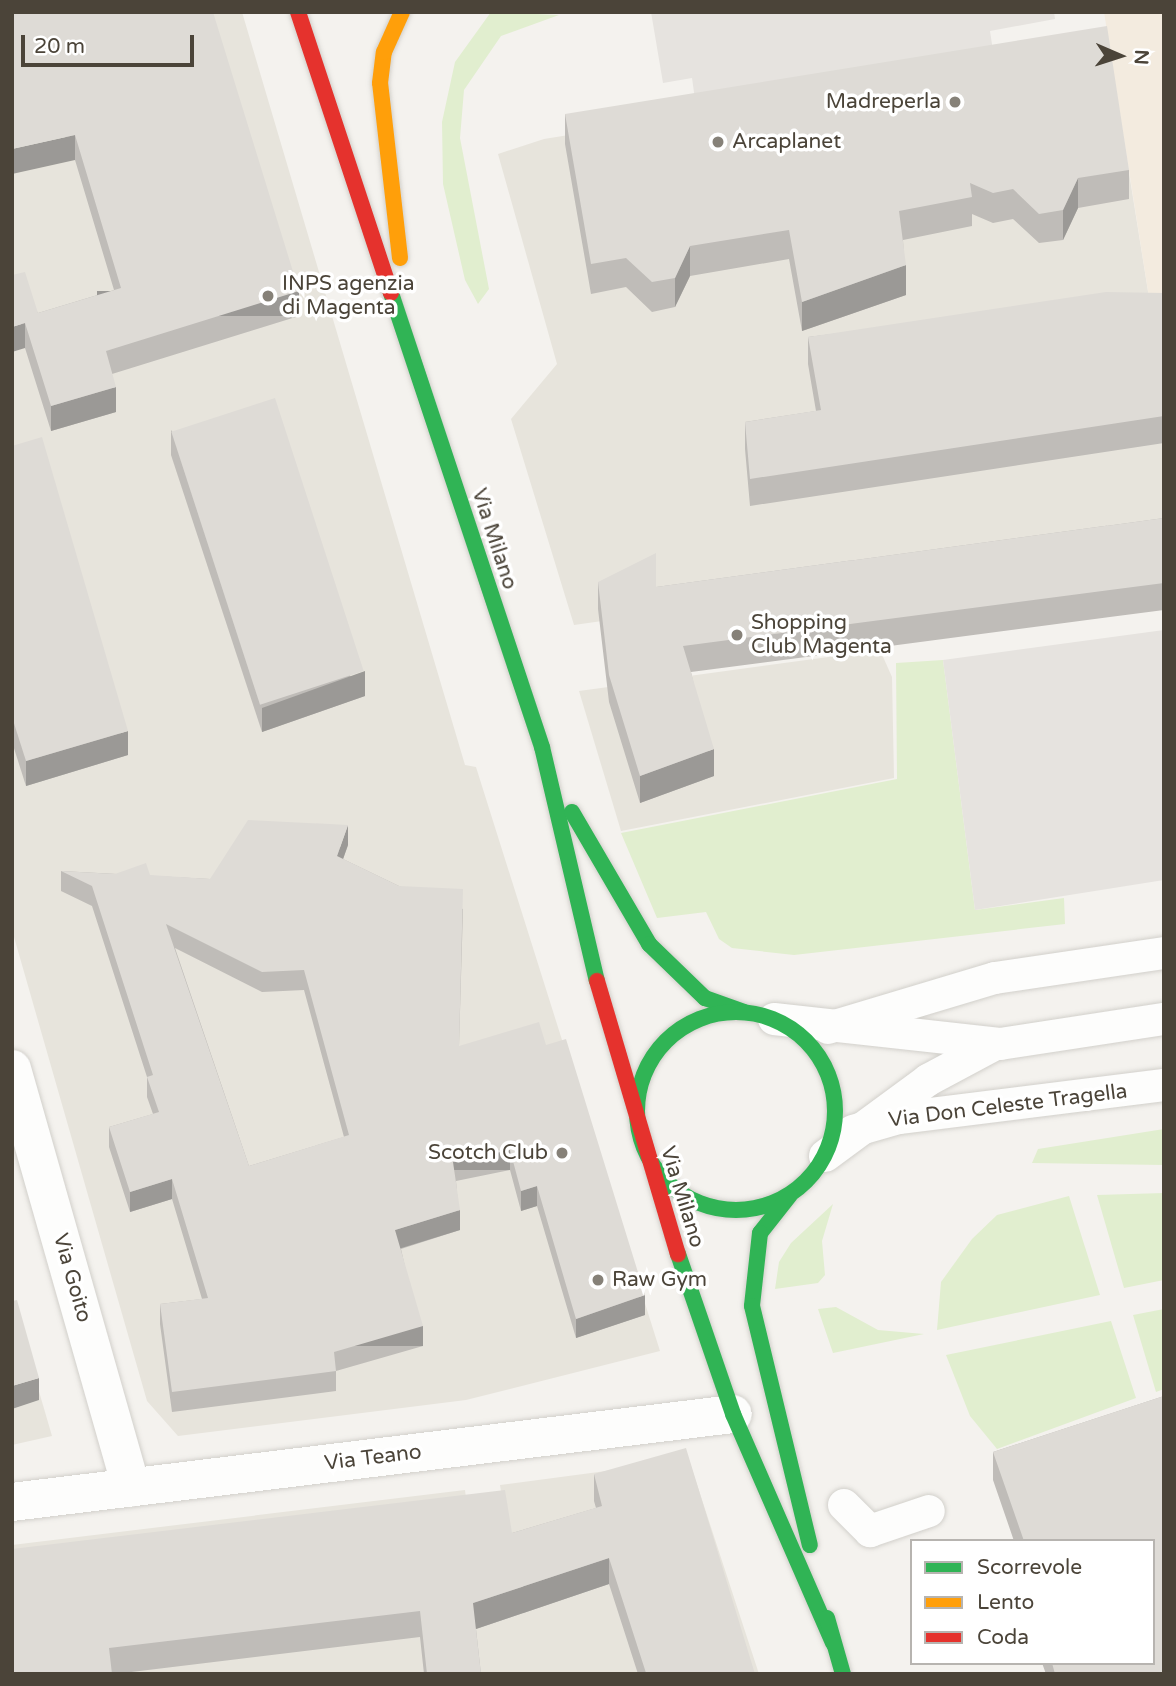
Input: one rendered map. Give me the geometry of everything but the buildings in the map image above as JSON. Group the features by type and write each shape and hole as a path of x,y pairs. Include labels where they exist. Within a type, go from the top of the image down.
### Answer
{"street":[{"name":"Via Milano","path":"298,12 411,343 542,747 643,1141 733,1414 833,1643"},
{"name":"Via Milano","path":"402,12 384,52 380,83 411,343"},
{"name":"Via Milano","path":"542,747 638,931 688,985 721,1007 744,1013"},
{"path":"744,1013 774,1020 809,1043 828,1074 835,1105 825,1156 792,1193 750,1209 704,1205 666,1181 643,1141 640,1090 656,1053 702,1018 744,1013"},
{"name":"Via Goito","path":"12,1069 131,1487"},
{"name":"Via Milano","path":"792,1193 771,1213 758,1240 754,1323 843,1674"},
{"name":"Via Teano","path":"12,1502 733,1414"}],"lane":[{"path":"825,1029 885,1006 995,978 1164,953"},
{"path":"774,1020 825,1029 1000,1044 1164,1019"},
{"path":"825,1156 853,1131 956,1063 1000,1044"},
{"name":"Via Don Celeste Tragella","path":"853,1131 899,1118 1164,1085"},
{"path":"844,1505 870,1531 929,1511"}],"shaded area":[{"path":"48,12 242,12 465,765 476,767 660,1351 466,1400 178,1436 147,1401 12,930 12,19"},
{"path":"651,12 1054,12 1055,19 990,31 995,64 697,114 692,78 663,83"},
{"path":"1104,12 1164,12 1164,309 1151,310"},
{"path":"1109,48 1151,310 1164,309 1164,541 574,625 511,419 557,364 498,154 544,139"},
{"path":"1164,630 1164,880 975,910 943,660"},
{"path":"880,650 892,677 894,778 621,831 579,691"},
{"path":"12,1299 52,1436 12,1445"},
{"path":"689,1460 759,1674 12,1674 12,1545 465,1490 469,1522 505,1517 500,1485"}],"green space":[{"path":"491,12 559,15 501,36 464,90 460,138 489,289 478,304 465,280 443,184 442,122 455,62"},
{"path":"943,660 975,910 1064,898 1065,924 794,955 732,948 719,939 706,912 657,918 621,833 897,779 896,663"},
{"path":"1164,1129 1164,1165 1032,1163 1038,1149"},
{"path":"1164,1193 1164,1280 1124,1288 1097,1195"},
{"path":"1069,1196 1100,1295 937,1330 941,1282 972,1239 997,1215"},
{"path":"833,1204 822,1241 825,1275 818,1283 775,1289 779,1262 791,1243"},
{"path":"836,1307 878,1330 924,1334 833,1353 818,1309"},
{"path":"1164,1309 1164,1389 1156,1392 1133,1315"},
{"path":"1111,1321 1136,1398 997,1449 970,1416 946,1355"}],"traffic: fast":[{"path":"391,293 542,747 597,981"},
{"path":"572,812 649,944 705,998 744,1012"},
{"path":"736,1012 774,1020 806,1041 827,1073 835,1111 827,1149 806,1181 774,1202 736,1210 698,1202 666,1181 645,1149 637,1111 645,1073 666,1041 698,1020 736,1012"},
{"path":"790,1195 760,1233 752,1306 810,1545"},
{"path":"678,1254 733,1414 833,1643"},
{"path":"827,1618 843,1674"}],"traffic: slow":[{"path":"400,258 380,83 384,52 402,12"}],"traffic: jam":[{"path":"298,12 391,293"},
{"path":"597,981 678,1254"}],"place":[{"name":"Madreperla","path":"955,102"},
{"name":"Arcaplanet","path":"718,142"},
{"name":"INPS agenzia di Magenta","path":"268,296"},
{"name":"Shopping Club Magenta","path":"737,635"},
{"name":"Scotch Club","path":"562,1153"},
{"name":"Raw Gym","path":"598,1280"}]}
